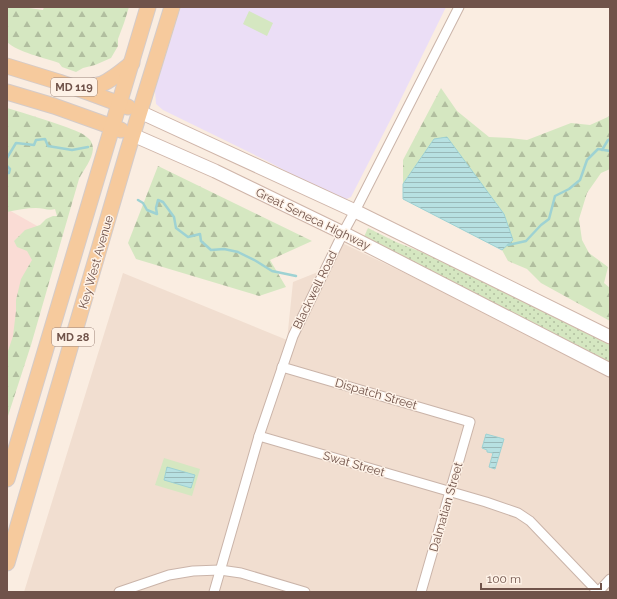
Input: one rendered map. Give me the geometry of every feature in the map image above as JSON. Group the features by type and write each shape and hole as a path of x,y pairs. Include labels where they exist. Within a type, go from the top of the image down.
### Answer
{"main road":[{"name":"Key West Avenue","path":"7,479 148,7"},
{"name":"Key West Avenue","path":"7,563 172,7"},
{"path":"79,89 100,84 116,76 132,63"},
{"name":"Great Seneca Highway","path":"7,66 59,82 140,112 355,211 610,337"},
{"name":"Great Seneca Highway","path":"7,92 54,106 133,135 215,172 343,233 610,370"}],"street":[{"name":"Blackwell Road","path":"214,592 259,436 293,336 343,233 459,7"},
{"name":"Dispatch Street","path":"282,367 470,422"},
{"name":"Dalmatian Street","path":"422,592 470,422"},
{"name":"Swat Street","path":"259,436 486,502 518,513 530,521 598,592"},
{"path":"120,592 169,575 193,571 220,570 241,573 305,592"},
{"path":"598,592 610,579"}],"shaded area":[{"path":"181,7 446,7 351,197 340,200 267,161 163,110 156,104 155,91"},
{"path":"7,209 55,236 7,397"},
{"path":"336,240 610,372 610,592 24,592 123,273 287,340 293,282 318,272"}],"green space":[{"path":"7,7 22,7 43,10 44,7 129,7 118,39 118,46 111,58 76,72 62,67 59,63 17,49 7,42"},
{"path":"249,11 273,23 267,36 243,24"},
{"path":"441,88 457,111 489,137 527,140 571,123 590,125 610,116 610,169 601,173 587,193 579,219 582,240 589,253 608,267 604,283 610,288 610,321 541,283 527,269 508,261 502,250 513,239 434,140 403,184 403,160"},
{"path":"7,108 52,122 80,133 90,140 93,149 89,161 79,179 31,345 7,419 7,354 13,336 16,300 21,279 32,260 27,251 17,247 14,241 25,230 40,225 46,219 57,216 55,209 50,210 32,208 7,212"},
{"path":"158,166 312,241 270,260 286,287 259,296 136,259 128,243"},
{"path":"368,228 396,242 439,259 610,345 610,362 584,351 363,239"},
{"path":"164,458 200,469 192,496 155,485"}],"water":[{"path":"447,137 504,214 513,240 502,250 403,199 403,184 434,139"},
{"path":"486,434 504,439 495,469 489,467 493,453 487,452 487,450 482,448"},
{"path":"167,467 195,475 191,488 164,480"}],"waterway":[{"path":"7,158 16,143 34,145 36,140 45,139 48,146 72,150 88,147"},
{"path":"602,150 610,139"},
{"path":"508,245 526,241 549,219 555,196 569,189 580,180 587,160 598,149 610,151"},
{"path":"7,166 10,169 9,173 7,173"},
{"path":"138,200 143,203 147,210 157,214 156,208 158,200 163,202 174,217 176,228 188,237 200,234 201,241 211,250 224,249 238,252 272,271 296,276"}]}
